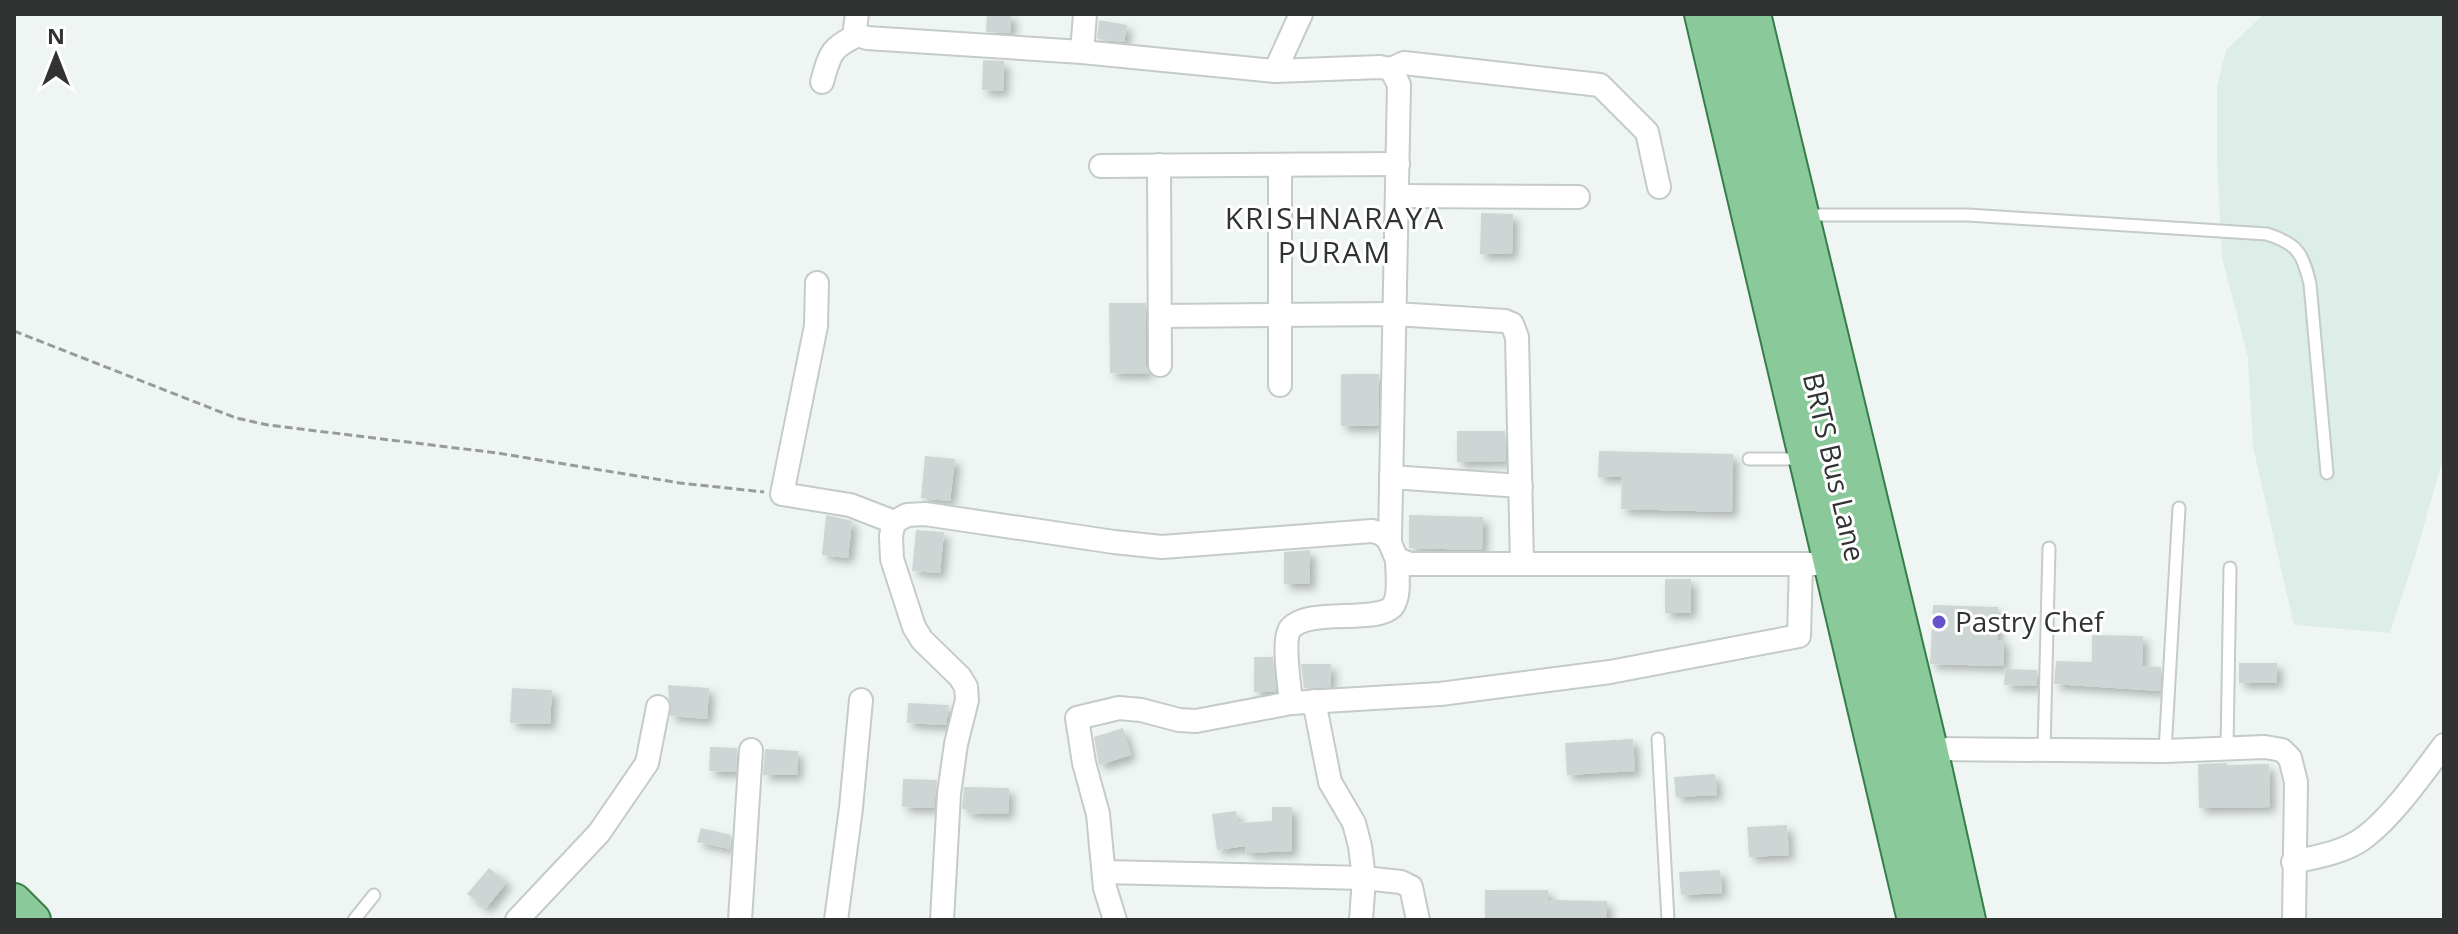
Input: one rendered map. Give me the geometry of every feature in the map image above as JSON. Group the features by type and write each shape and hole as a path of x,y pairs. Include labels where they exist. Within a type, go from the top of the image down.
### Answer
{"main road":[{"path":"1702,14 1807,459 1816,564 1915,920"},
{"name":"BRTS Bus Lane","path":"1729,14 1940,920"},
{"path":"1753,14 1930,749 1968,920"},
{"path":"14,901 33,920"}],"street":[{"path":"1082,52 1085,14"},
{"path":"1275,71 1301,14"},
{"path":"822,82 829,54 857,25 1275,71 1391,69 1404,63 1600,85 1647,132 1659,187"},
{"path":"1291,703 1287,641 1290,630 1299,623 1316,618 1381,612 1391,607 1396,597 1391,477 1399,85 1391,69"},
{"path":"1101,166 1398,164"},
{"path":"1159,165 1160,365"},
{"path":"1280,165 1280,385"},
{"path":"1397,196 1578,197"},
{"path":"817,283 816,326 782,494 850,505 894,522 907,515 925,514 1162,547 1372,531 1382,533 1410,564 1816,564 1799,636 1610,672 1440,694 1291,703 1196,721 1119,708 1077,718 1084,763 1098,814 1108,901 1115,920"},
{"path":"1160,316 1395,314 1512,324 1517,337 1522,564"},
{"path":"1391,477 1521,486"},
{"path":"894,522 892,559 914,627 922,640 960,677 966,687 967,700 956,744 949,794 942,920"},
{"path":"836,920 861,700"},
{"path":"1314,701 1330,782 1354,823 1364,878 1361,920"},
{"path":"517,920 599,833 647,763 658,707"},
{"path":"2293,862 2314,858 2363,839 2379,825 2444,745"},
{"path":"1930,749 2165,751 2265,747 2282,750 2290,758 2296,782 2294,920"},
{"path":"740,920 751,750"},
{"path":"1104,872 1364,878 1401,882 1411,887 1418,920"}],"lane":[{"path":"1801,215 1968,215 2267,234 2282,239 2304,259 2310,284 2327,473"},
{"path":"1749,459 1807,459"},
{"path":"2165,751 2179,508"},
{"path":"2044,749 2049,548"},
{"path":"2227,748 2230,568"},
{"path":"1658,739 1668,920"},
{"path":"354,920 374,895"}],"path":[{"path":"14,331 236,418 268,425 497,453 680,483 782,494"}],"shaded area":[{"path":"2264,14 2444,14 2444,455 2390,633 2294,625 2253,447 2248,358 2222,257 2217,87 2226,50"}],"building":[{"path":"987,14 1011,14 1011,33 986,32"},
{"path":"1099,20 1127,25 1124,42 1097,39"},
{"path":"983,60 1004,61 1003,91 982,90"},
{"path":"1481,213 1513,214 1512,254 1480,254"},
{"path":"1109,303 1146,303 1146,365 1149,374 1110,373"},
{"path":"1341,374 1379,374 1378,426 1341,426"},
{"path":"1457,431 1505,431 1506,461 1457,462"},
{"path":"1599,451 1733,454 1732,512 1621,509 1622,477 1598,477"},
{"path":"925,456 955,459 950,501 921,498"},
{"path":"826,515 852,521 848,558 822,555"},
{"path":"1409,515 1483,517 1482,550 1409,548"},
{"path":"916,530 944,532 940,573 912,571"},
{"path":"1310,550 1310,584 1284,584 1284,552"},
{"path":"1665,579 1691,579 1691,613 1665,613"},
{"path":"1933,605 1998,607 1997,640 2004,640 2003,666 1930,664"},
{"path":"2092,635 2143,636 2142,666 2161,667 2160,691 2054,684 2056,661 2092,662"},
{"path":"1254,657 1273,657 1276,692 1254,692"},
{"path":"2239,663 2277,663 2277,683 2239,683"},
{"path":"1301,664 1331,664 1330,687 1304,688"},
{"path":"2005,669 2037,670 2037,686 2004,685"},
{"path":"668,685 709,688 707,719 670,716"},
{"path":"512,688 552,690 550,724 510,723"},
{"path":"908,703 949,705 946,725 907,723"},
{"path":"1123,728 1131,755 1099,765 1094,737"},
{"path":"1633,739 1635,771 1567,775 1565,743"},
{"path":"710,747 737,748 736,772 709,771"},
{"path":"765,749 798,751 797,775 763,775"},
{"path":"2198,764 2269,764 2270,807 2199,808"},
{"path":"1715,774 1717,795 1676,797 1674,777"},
{"path":"903,779 937,780 934,808 902,807"},
{"path":"964,787 1009,788 1008,814 968,813 968,809 962,809"},
{"path":"1272,807 1292,807 1292,851 1246,853 1245,846 1217,850 1212,814 1236,811 1238,823 1272,821"},
{"path":"1787,825 1789,855 1749,857 1747,827"},
{"path":"701,828 731,835 730,849 697,842"},
{"path":"489,868 507,882 486,908 467,894"},
{"path":"1720,870 1722,893 1681,895 1679,872"},
{"path":"1485,890 1548,890 1548,900 1607,901 1607,920 1485,920"}],"place":[{"name":"Pastry Chef","path":"1939,622"}],"district":[{"name":"KRISHNARAYA PURAM","path":"1335,236"}]}
